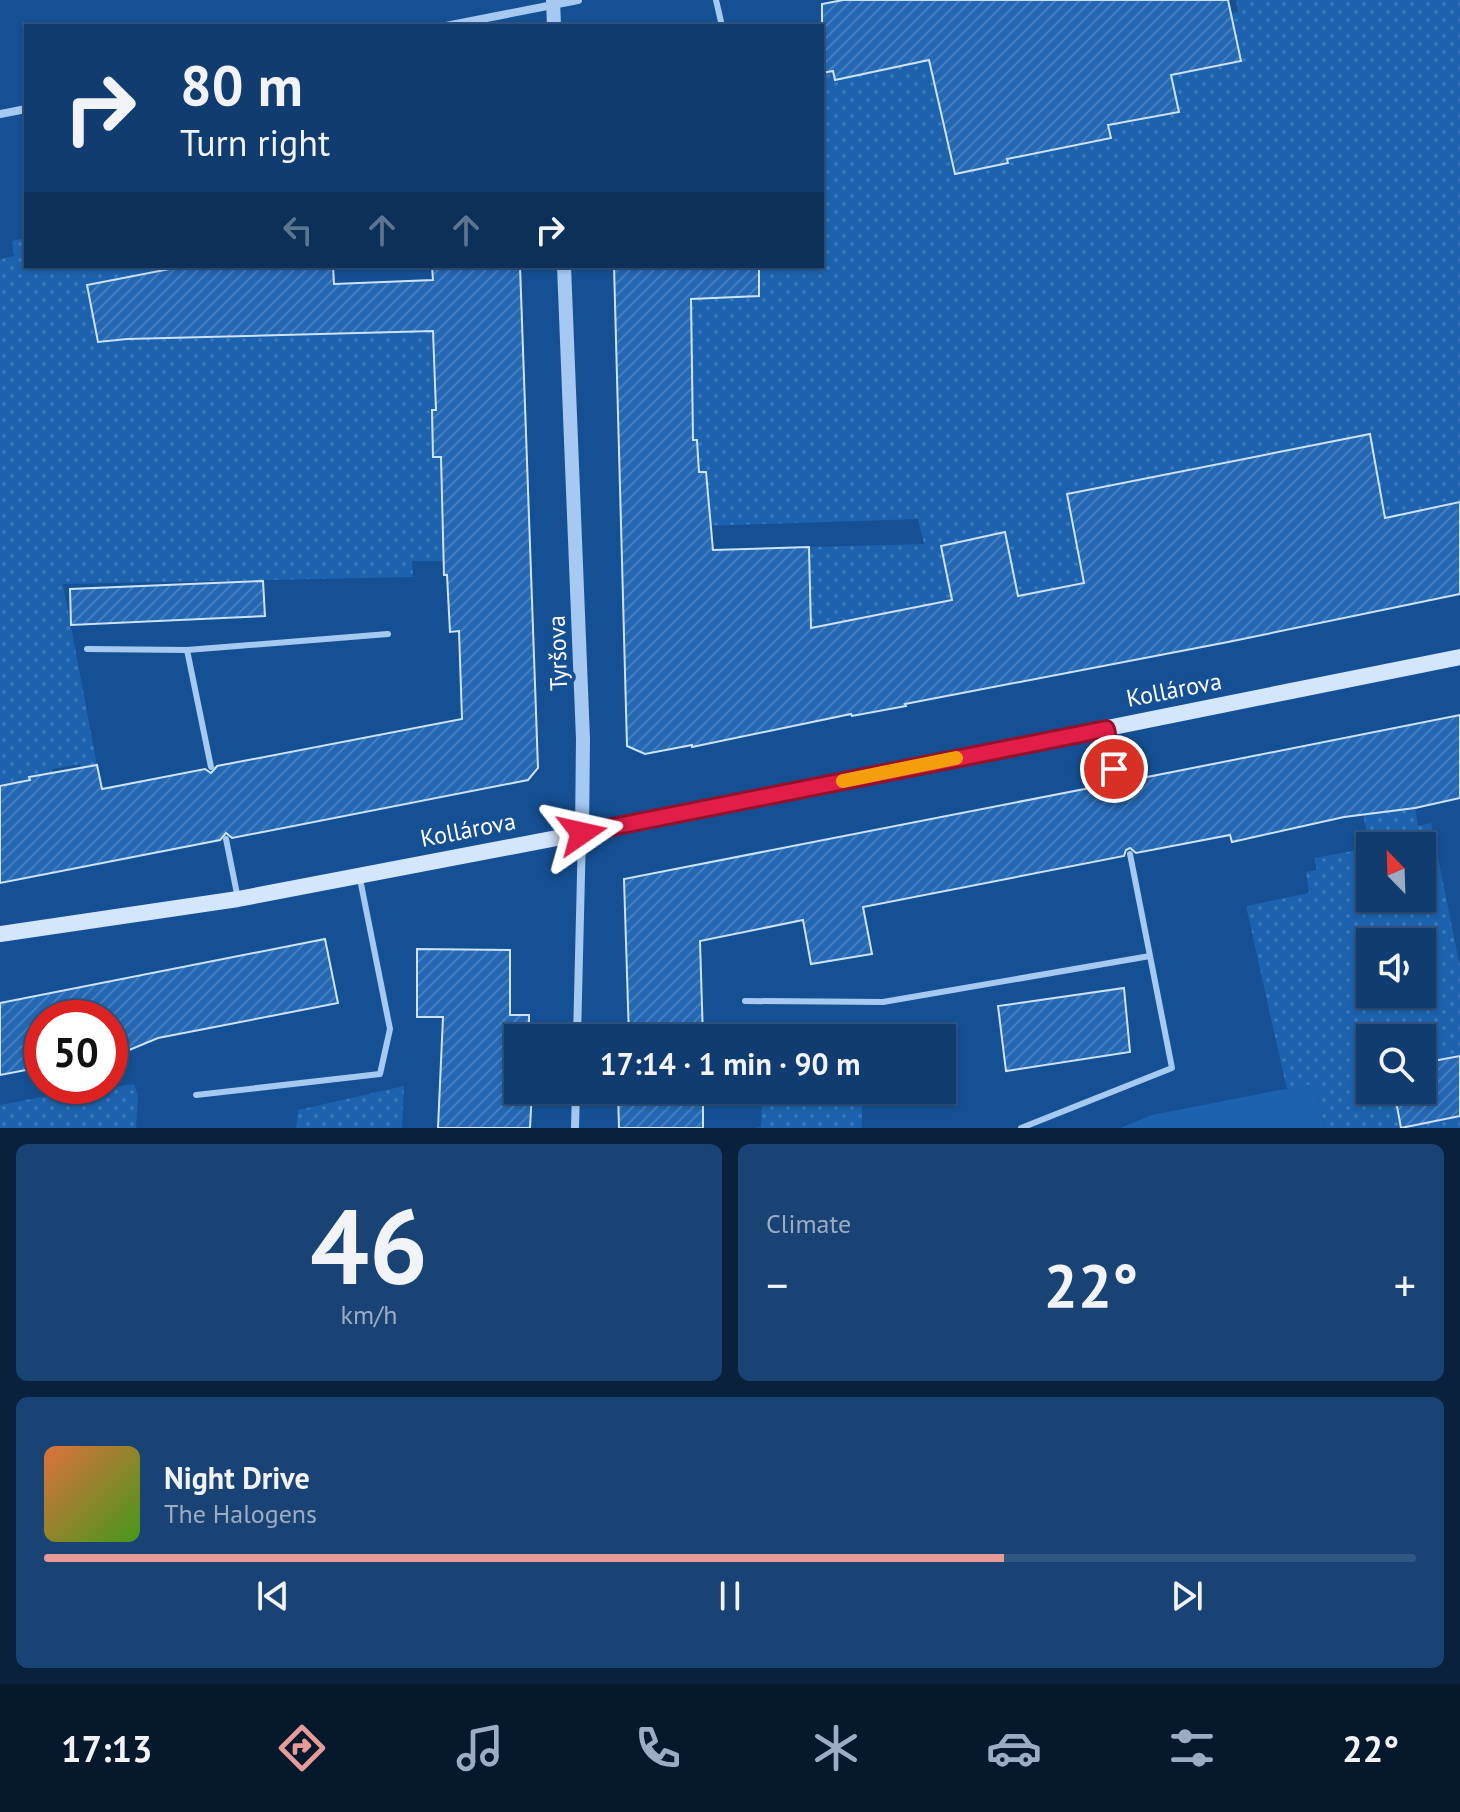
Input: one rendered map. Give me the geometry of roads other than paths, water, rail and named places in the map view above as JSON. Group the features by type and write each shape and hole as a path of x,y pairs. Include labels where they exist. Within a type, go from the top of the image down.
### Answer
{"main road":[{"name":"Kollárova","path":"0,934 238,899 1460,657"}],"street":[{"path":"455,24 553,2 578,0"},
{"path":"553,2 554,24"},
{"path":"0,114 24,109"},
{"name":"Tyršova","path":"564,268 583,739 577,1024"},
{"path":"575,1128 576,1104"}],"lane":[{"path":"716,0 722,24"},
{"path":"87,649 187,650 388,634"},
{"path":"187,650 211,767"},
{"path":"1106,729 1116,783"},
{"path":"226,839 238,899"},
{"path":"1021,1128 1172,1068 1130,854"},
{"path":"196,1095 380,1074 390,1029 359,875"},
{"path":"745,1001 883,1002 1150,956"}]}
